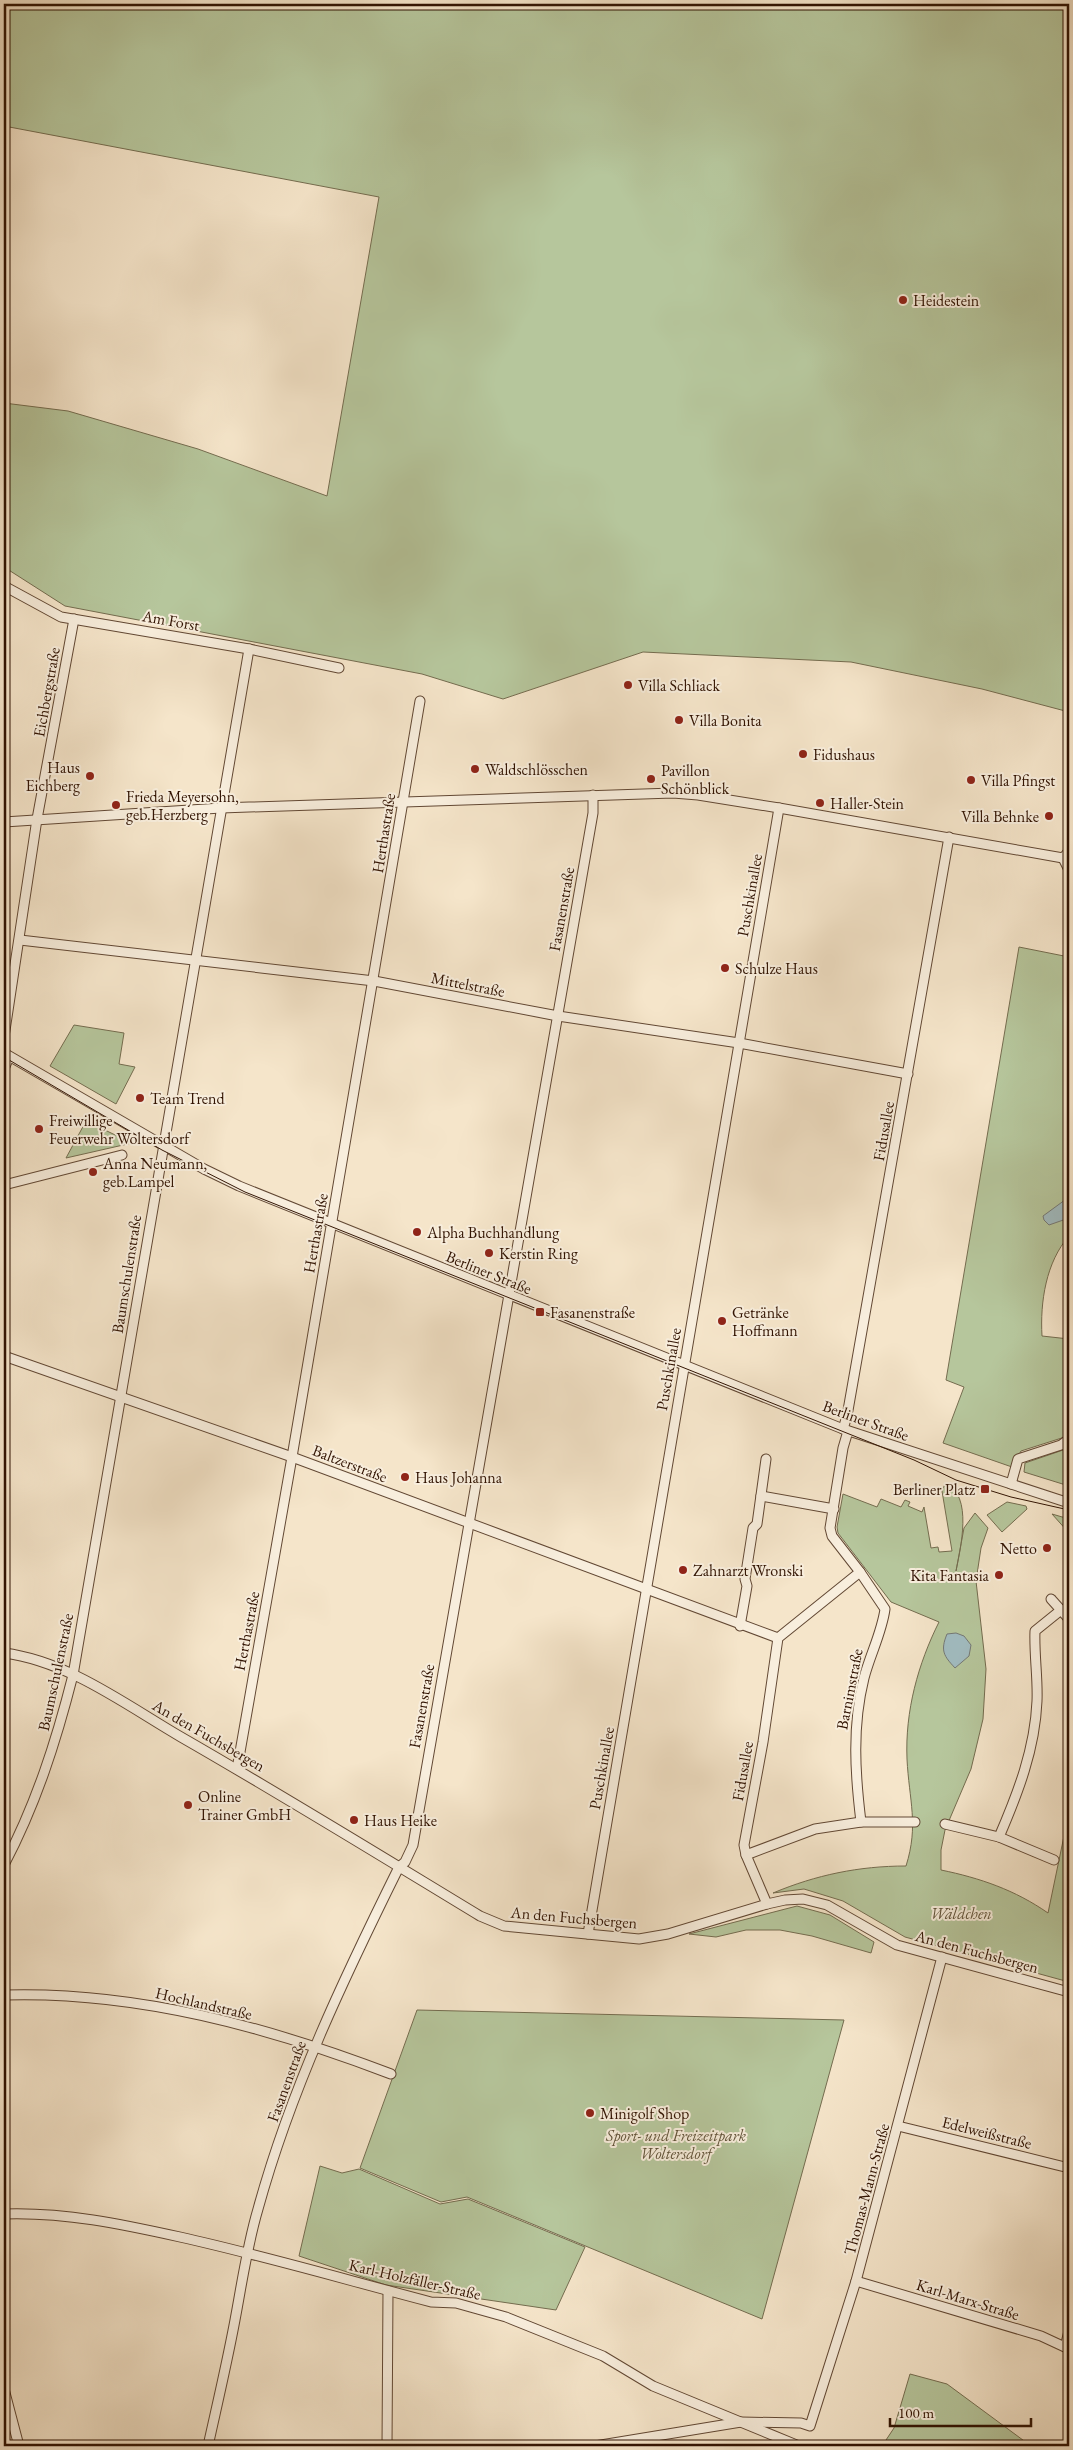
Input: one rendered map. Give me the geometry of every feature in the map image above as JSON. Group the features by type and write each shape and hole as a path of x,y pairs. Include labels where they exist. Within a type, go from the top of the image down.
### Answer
{"street":[{"name":"Am Forst","path":"4,586 61,617 249,649 339,668"},
{"name":"Eichbergstraße","path":"4,1037 37,820 74,619"},
{"name":"Baumschulenstraße","path":"4,1865 40,1787 54,1748 73,1675 249,649"},
{"name":"Herthastraße","path":"237,1769 374,980 420,701"},
{"path":"4,822 222,808 403,804 593,795 698,795 1066,855 1069,870"},
{"name":"Fasanenstraße","path":"208,2446 235,2320 246,2252 269,2172 314,2046 348,1967 399,1867 405,1862 413,1845 593,813 593,795"},
{"name":"Puschkinallee","path":"588,1934 779,808"},
{"name":"Fidusallee","path":"860,1572 832,1536 830,1528 949,837"},
{"name":"Mittelstraße","path":"20,940 374,980 558,1016 740,1043 908,1074"},
{"path":"4,1069 6,1055"},
{"name":"Berliner Straße","path":"6,1055 227,1181 846,1430 1069,1503"},
{"path":"4,1185 122,1155"},
{"name":"Baltzerstraße","path":"4,1356 292,1458 740,1626"},
{"path":"1010,1484 1018,1459 1061,1445 1069,1439"},
{"path":"766,1459 757,1524 753,1528 744,1579 747,1586 740,1626 778,1638 860,1572"},
{"path":"761,1496 834,1509"},
{"name":"Barnimstraße","path":"860,1572 885,1608 868,1664 857,1711 855,1754 861,1822"},
{"path":"1050,1599 1069,1619"},
{"path":"999,1837 1021,1785 1033,1738 1038,1676 1035,1632 1061,1610"},
{"name":"Fidusallee","path":"767,1904 746,1855 744,1845 763,1742 778,1638"},
{"name":"An den Fuchsbergen","path":"4,1653 29,1658 73,1675 237,1769 480,1916 504,1926 639,1939 668,1934 767,1904 803,1899 828,1905 897,1944 1069,1992"},
{"path":"746,1855 815,1829 861,1822 915,1822"},
{"path":"946,1824 999,1837 1054,1860"},
{"name":"Thomas-Mann-Straße","path":"742,2422 801,2423 810,2426 856,2281 942,1957"},
{"name":"Hochlandstraße","path":"4,1995 101,1998 163,2007 223,2020 314,2046 391,2074"},
{"name":"Edelweißstraße","path":"898,2126 1069,2168"},
{"name":"Karl-Holzfäller-Straße","path":"4,2214 73,2215 112,2222 246,2252 431,2302 456,2304 506,2317 603,2356 653,2386 799,2446"},
{"name":"Karl-Marx-Straße","path":"856,2281 1041,2336 1067,2348"},
{"path":"387,2446 388,2291"},
{"path":"1067,2348 1069,2331"},
{"path":"4,2389 19,2446"},
{"path":"595,2446 742,2422"}],"green space":[{"path":"4,4 1069,4 1069,712 982,689 851,662 643,652 503,699 422,674 65,606 4,567 4,403 68,411 198,449 327,496 379,197 4,126"},
{"path":"1019,947 1069,957 1069,1111 1065,1140 1069,1153 1069,1236 1055,1258 1046,1283 1042,1310 1042,1336 1069,1339 1069,1430 1068,1436 1021,1451 1012,1467 943,1443 964,1387 946,1380"},
{"path":"74,1025 124,1033 119,1064 135,1067 116,1104 50,1066"},
{"path":"86,1121 132,1143 66,1158"},
{"path":"1069,1448 1069,1486 1024,1472 1025,1463"},
{"name":"Wäldchen","path":"945,1484 954,1490 960,1499 963,1523 960,1547 964,1528 975,1513 988,1528 981,1548 976,1581 986,1669 983,1719 971,1769 945,1830 941,1850 941,1870 970,1877 1010,1891 1048,1913 1069,1812 1069,1982 905,1937 843,1901 804,1889 773,1893 805,1881 838,1873 889,1866 906,1866 913,1825 907,1759 908,1723 919,1671 939,1622 891,1602 838,1533 837,1527 843,1494 877,1507 881,1499 901,1507 905,1500 910,1502 908,1506 922,1512 924,1507 931,1548 938,1547 939,1552 952,1551 942,1491"},
{"path":"1007,1502 1026,1506 1027,1509 1002,1532 987,1515"},
{"path":"1052,1514 1069,1519 1069,1533"},
{"path":"797,1906 830,1915 874,1942 871,1953 812,1936 780,1930 746,1930 716,1937 689,1934"},
{"name":"Sport- und Freizeitpark Woltersdorf","path":"417,2010 844,2020 762,2319 467,2197 441,2202 360,2168"},
{"path":"320,2166 342,2173 359,2169 440,2204 468,2199 585,2247 556,2310 386,2285 299,2256"},
{"path":"910,2374 947,2384 1031,2446 882,2446 894,2428"}],"water":[{"path":"1069,1197 1069,1218 1049,1225 1043,1216"},
{"path":"956,1633 964,1636 971,1645 969,1656 955,1668 944,1653 944,1645 947,1634"}],"tram line":[{"path":"4,1057 162,1150 245,1192 914,1460 956,1480 1011,1497 1069,1510"}],"place":[{"name":"Heidestein","path":"903,300"},
{"name":"Villa Schliack","path":"628,685"},
{"name":"Villa Bonita","path":"679,720"},
{"name":"Fidushaus","path":"803,754"},
{"name":"Waldschlösschen","path":"475,769"},
{"name":"Haus Eichberg","path":"90,776"},
{"name":"Pavillon Schönblick","path":"651,779"},
{"name":"Villa Pfingst","path":"971,780"},
{"name":"Haller-Stein","path":"820,803"},
{"name":"Frieda Meyersohn, geb.Herzberg","path":"116,805"},
{"name":"Villa Behnke","path":"1049,816"},
{"name":"Schulze Haus","path":"725,968"},
{"name":"Team Trend","path":"140,1098"},
{"name":"Freiwillige Feuerwehr Woltersdorf","path":"39,1129"},
{"name":"Anna Neumann, geb.Lampel","path":"93,1172"},
{"name":"Alpha Buchhandlung","path":"417,1232"},
{"name":"Kerstin Ring","path":"489,1253"},
{"name":"Fasanenstraße","path":"540,1312"},
{"name":"Getränke Hoffmann","path":"722,1321"},
{"name":"Haus Johanna","path":"405,1477"},
{"name":"Berliner Platz","path":"985,1489"},
{"name":"Netto","path":"1047,1548"},
{"name":"Zahnarzt Wronski","path":"683,1570"},
{"name":"Kita Fantasia","path":"999,1575"},
{"name":"Online Trainer GmbH","path":"188,1805"},
{"name":"Haus Heike","path":"354,1820"},
{"name":"Minigolf Shop","path":"590,2113"}]}
